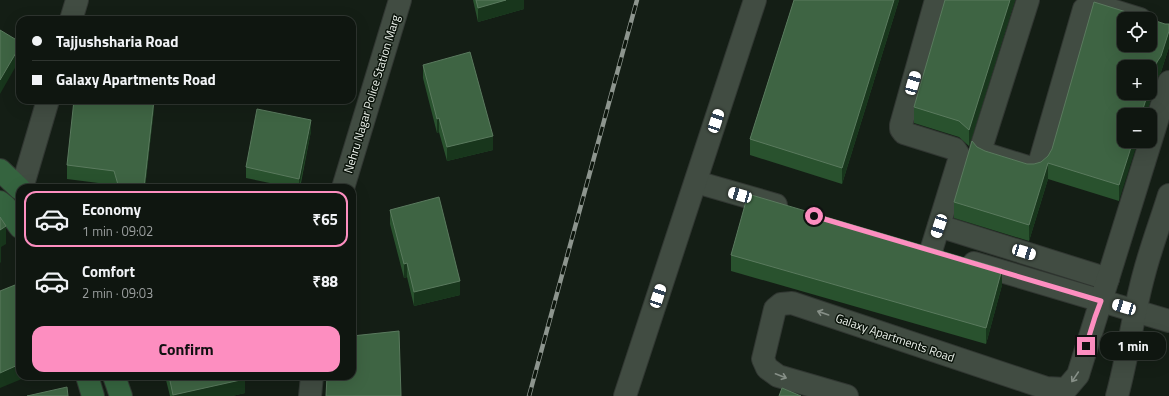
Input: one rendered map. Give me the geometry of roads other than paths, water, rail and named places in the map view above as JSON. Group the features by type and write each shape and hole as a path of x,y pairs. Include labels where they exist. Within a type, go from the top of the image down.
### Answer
{"street":[{"path":"72,16 77,0"},
{"name":"Nehru Nagar Police Station Marg","path":"344,184 400,0"},
{"path":"625,396 756,0"},
{"path":"936,0 901,129 904,133 955,148 960,157 939,226 937,252 1169,321"},
{"path":"1028,0 981,148 989,155 1031,168 1037,166 1040,161 1084,9 1092,4 1117,12"},
{"path":"1101,301 1169,82"},
{"path":"17,184 47,104"},
{"path":"0,170 13,195 16,209"},
{"path":"696,182 795,211"},
{"path":"1116,396 1144,274 1169,195"},
{"path":"939,226 1108,279"},
{"name":"Galaxy Apartments Road","path":"847,396 778,376 766,368 762,359 775,309 782,304 792,303 1046,388 1066,388 1078,375 1101,301"},
{"path":"88,380 93,396"},
{"path":"115,380 121,396"},
{"path":"310,396 312,380"}],"railway":[{"path":"529,396 637,0"}]}
